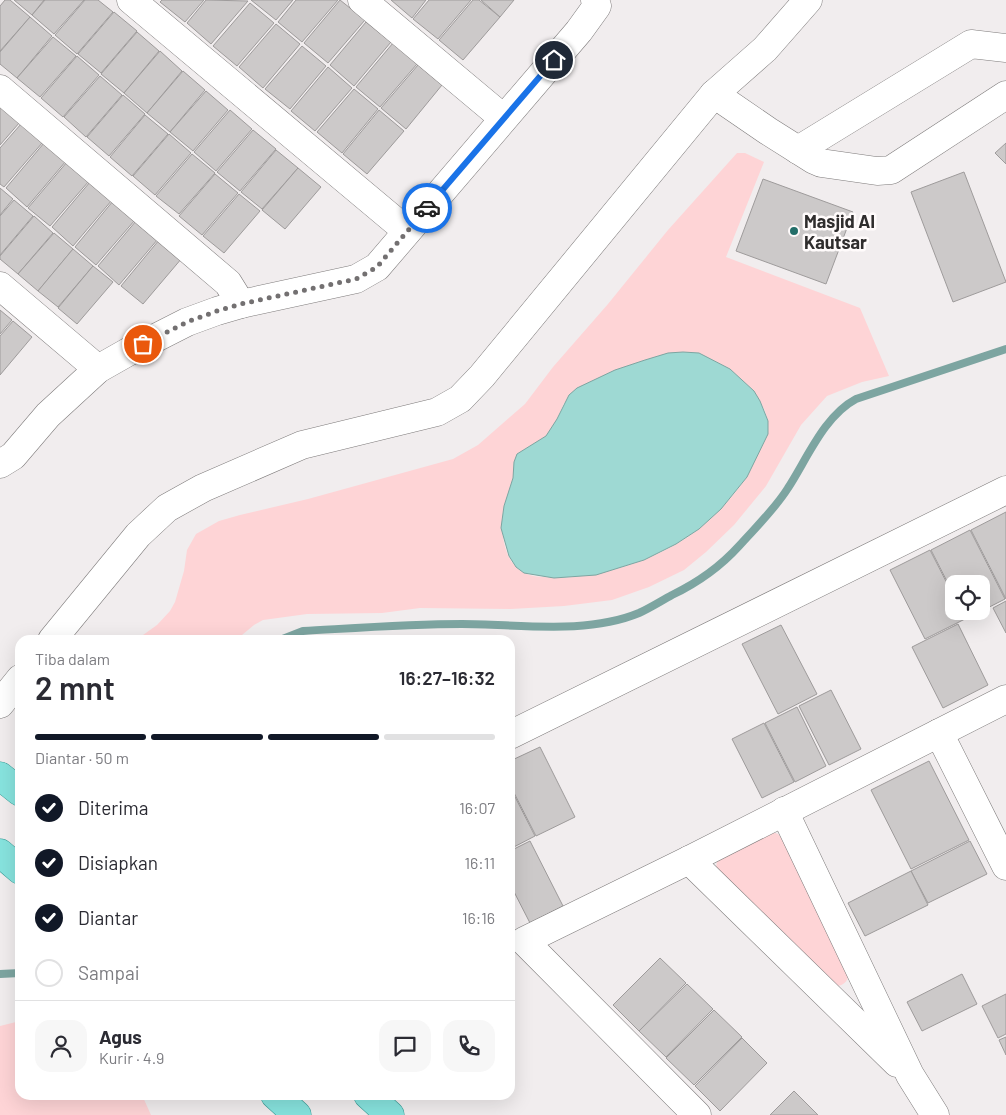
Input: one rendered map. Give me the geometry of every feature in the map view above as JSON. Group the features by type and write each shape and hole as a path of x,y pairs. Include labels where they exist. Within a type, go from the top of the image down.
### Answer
{"main road":[{"path":"0,776 15,788"},
{"path":"280,1100 297,1115"},
{"path":"374,1100 390,1115"}],"street":[{"path":"131,0 407,231"},
{"path":"362,0 503,118"},
{"path":"56,635 138,535 167,508 203,488 302,445 437,412 460,398 482,376 714,94 765,49 808,0"},
{"path":"0,464 13,456 48,416 98,369 187,322 241,304 356,279 377,267 579,31 597,2"},
{"path":"798,150 971,44 1006,48"},
{"path":"0,89 228,283 241,304"},
{"path":"714,94 798,150 821,163 877,171 891,170 1006,95"},
{"path":"0,286 98,369"},
{"path":"515,733 1006,490"},
{"path":"698,1115 524,941 689,860 1006,699"},
{"path":"939,733 1006,866"},
{"path":"784,812 910,1075 935,1115"},
{"path":"689,860 910,1075"}],"shaded area":[{"path":"737,153 745,153 764,162 726,257 860,308 889,376 862,382 827,396 801,425 766,486 734,525 706,552 684,570 649,587 612,600 564,606 511,609 420,608 382,613 307,614 263,620 242,635 143,635 157,625 170,611 175,602 184,571 187,550 196,534 219,521 308,499 453,459 478,445 525,404 553,367 608,304 668,230","holes":["683,352 699,353 730,369 754,391 765,411 768,421 746,478 719,511 700,528 666,549 626,566 605,572 563,578 536,576 525,573 516,567 505,547 502,530 504,506 512,481 514,462 520,453 549,433 564,403"]},
{"path":"772,832 782,838 849,970 844,984 835,986 716,868 717,861"},
{"path":"15,1022 15,1100 144,1100 151,1115 0,1115 0,1026"}],"water":[{"path":"668,353 699,353 730,369 754,391 760,401 768,421 768,434 747,477 721,509 699,529 676,544 644,560 596,575 554,578 524,573 516,567 509,556 501,528 504,506 513,478 514,462 517,454 546,436 569,395 577,388 615,370"}],"building":[{"path":"5,0 10,0 30,17 0,51 0,6"},
{"path":"14,0 44,0 32,15"},
{"path":"45,0 84,0 54,34 32,15"},
{"path":"85,0 98,0 113,12 77,54 55,35"},
{"path":"162,0 204,0 185,22 160,2"},
{"path":"206,0 248,1 211,44 187,23"},
{"path":"251,0 293,0 276,20"},
{"path":"296,0 338,0 302,42 278,22"},
{"path":"340,0 365,20 328,63 304,43"},
{"path":"391,0 426,0 412,18"},
{"path":"429,0 471,0 438,39 413,19"},
{"path":"473,0 479,0 500,17 463,60 439,40"},
{"path":"481,0 514,0 500,17"},
{"path":"250,3 274,23 237,66 213,46"},
{"path":"114,12 137,31 101,73 78,54"},
{"path":"30,17 52,36 17,78 0,64 0,52"},
{"path":"366,22 391,42 354,86 330,65"},
{"path":"276,24 300,44 263,88 239,67"},
{"path":"137,32 159,51 124,93 101,74"},
{"path":"53,37 76,56 40,97 17,78"},
{"path":"393,43 417,64 380,107 356,87"},
{"path":"302,46 326,66 290,109 265,89"},
{"path":"160,51 182,71 147,113 124,93"},
{"path":"77,56 99,75 63,117 41,98"},
{"path":"418,65 442,85 406,129 381,108"},
{"path":"328,67 352,88 315,131 291,111"},
{"path":"183,71 205,90 170,132 147,113"},
{"path":"100,76 122,95 86,137 64,117"},
{"path":"354,89 378,109 342,153 317,132"},
{"path":"206,91 228,110 193,151 170,132"},
{"path":"123,95 145,114 109,156 87,137"},
{"path":"0,106 20,122 0,145"},
{"path":"230,110 252,129 216,171 194,152"},
{"path":"379,110 404,131 367,174 343,154"},
{"path":"145,115 168,134 132,176 110,157"},
{"path":"21,124 43,142 4,187 0,184 0,148"},
{"path":"253,130 276,149 240,191 217,172"},
{"path":"169,134 191,153 155,195 133,176"},
{"path":"44,143 66,161 27,207 6,188"},
{"path":"1006,143 1006,164 995,153"},
{"path":"276,150 298,168 262,209 241,192"},
{"path":"192,154 215,173 179,214 156,196"},
{"path":"67,162 89,181 50,226 28,208"},
{"path":"298,168 321,187 285,229 262,210"},
{"path":"964,172 1006,282 953,302 911,192"},
{"path":"215,174 238,193 202,235 179,216"},
{"name":"Masjid Al Kautsar","path":"763,179 853,212 826,284 736,251"},
{"path":"90,182 112,200 73,246 52,227"},
{"path":"0,188 13,199 0,215"},
{"path":"239,194 260,211 224,253 203,236"},
{"path":"14,200 33,216 0,255 0,216"},
{"path":"113,201 135,220 96,265 75,247"},
{"path":"34,216 53,233 18,274 0,259 0,256"},
{"path":"136,221 158,239 119,285 98,266"},
{"path":"54,233 73,249 38,291 18,274"},
{"path":"159,240 182,258 143,304 121,286"},
{"path":"73,249 93,266 58,307 38,291"},
{"path":"93,266 113,282 77,324 58,308"},
{"path":"0,310 12,320 0,334"},
{"path":"13,321 32,337 0,375 0,336"},
{"path":"1006,512 1006,599 971,530"},
{"path":"970,530 1005,599 990,607 990,575 945,575 945,577 931,550"},
{"path":"930,550 945,579 945,620 963,620 925,639 890,570"},
{"path":"1006,601 1006,633 993,608"},
{"path":"958,624 988,685 943,708 912,647"},
{"path":"781,625 817,694 778,714 742,644"},
{"path":"831,690 861,749 829,765 799,706"},
{"path":"797,707 826,766 795,782 765,723"},
{"path":"764,723 794,782 762,798 732,739"},
{"path":"540,747 575,817 536,836 515,795 515,759"},
{"path":"929,761 969,840 911,869 871,790"},
{"path":"515,797 535,836 515,846"},
{"path":"530,841 563,906 530,923 515,894 515,848"},
{"path":"970,841 987,874 928,903 911,871"},
{"path":"911,871 928,905 865,936 848,903"},
{"path":"660,958 686,983 639,1031 613,1005"},
{"path":"962,974 977,1004 922,1031 907,1002"},
{"path":"687,984 713,1009 666,1057 639,1031"},
{"path":"1006,994 1006,1034 998,1038 982,1006"},
{"path":"714,1010 742,1037 694,1085 666,1058"},
{"path":"1006,1037 1006,1055 999,1040"},
{"path":"742,1038 767,1063 720,1111 695,1086"},
{"path":"794,1091 818,1115 770,1115"}],"waterway":[{"path":"293,635 303,631 402,625 574,626 618,620 639,613 699,580 732,554 765,518 788,488 825,427 856,399 1006,349"},
{"path":"0,974 15,973"}],"way so far":[{"path":"143,344 187,322 217,311 356,279 369,273 386,257 427,208"}],"place":[{"name":"Masjid Al Kautsar","path":"794,231"}],"route":[{"path":"427,208 554,60"}]}
